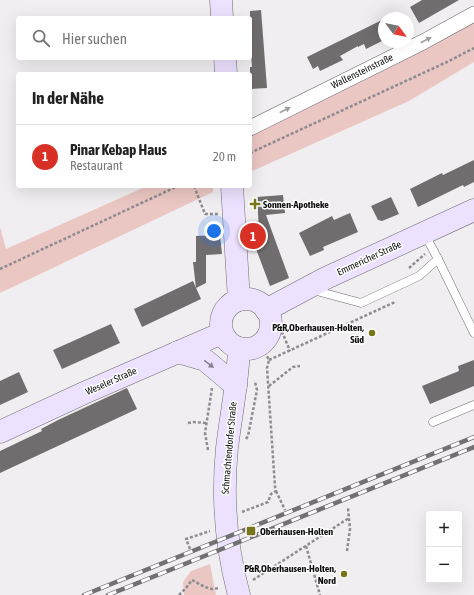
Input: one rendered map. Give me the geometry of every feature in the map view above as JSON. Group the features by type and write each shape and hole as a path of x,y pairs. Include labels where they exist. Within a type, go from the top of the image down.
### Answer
{"main road":[{"path":"220,0 222,16"},
{"path":"225,60 226,72"},
{"path":"232,188 239,300"},
{"name":"Emmericher Straße","path":"266,310 348,268 428,241 474,210"},
{"path":"239,300 252,300 262,305 266,310 270,318 270,325 266,338 258,346 239,348 228,342 222,333 221,325 224,312 232,304 239,300"},
{"name":"Weseler Straße","path":"0,432 84,393 222,333"},
{"name":"Schmachtendorfer Straße","path":"238,588 233,566 225,506 225,474 231,416 246,384 239,348"},
{"path":"178,352 205,360 246,384"}],"street":[{"name":"Wallensteinstraße","path":"252,127 423,42 474,14"}],"lane":[{"path":"428,241 474,333"},
{"path":"307,288 361,303 419,276 438,259"},
{"path":"433,422 474,405"}],"path":[{"path":"252,152 474,48"},
{"path":"0,269 174,188"},
{"path":"195,188 205,214 234,213"},
{"path":"409,268 428,241"},
{"path":"269,360 395,302"},
{"path":"277,329 282,334 290,351"},
{"path":"264,351 269,360 267,368 275,487 285,510"},
{"path":"269,386 293,367 300,366"},
{"path":"245,441 248,436 257,390 246,384"},
{"path":"208,414 213,415"},
{"path":"188,423 206,423"},
{"path":"242,512 268,502 271,494 276,491"},
{"path":"347,551 350,529 348,508"},
{"path":"179,595 192,580 212,589 238,588 349,518"},
{"path":"190,549 186,539 213,530"},
{"path":"306,546 320,595"}],"shaded area":[{"path":"474,21 474,62 409,101 252,171 252,129"},
{"path":"143,188 213,188 213,192 0,293 0,227 6,249"},
{"path":"210,564 216,595 184,595 183,582 191,571"}],"building":[{"path":"422,0 459,0 419,23 410,7"},
{"path":"261,10 267,88 252,89 252,72 250,72 250,67 252,67 252,16 250,16 250,11"},
{"path":"378,22 378,43 366,49 364,44 358,46 340,56 343,60 320,71 318,66 313,69 307,57"},
{"path":"474,160 474,182 464,187 463,185 418,207 410,189 442,173 443,175"},
{"path":"283,195 285,213 266,215 289,278 270,286 250,233 259,230 257,197"},
{"path":"391,197 399,214 382,221 378,220 371,206"},
{"path":"350,213 358,232 323,247 324,250 310,256 299,233 332,216 334,220"},
{"path":"220,235 222,254 206,255 206,283 196,288 193,262 196,262 196,236"},
{"path":"193,281 201,299 142,327 134,309"},
{"path":"111,324 120,343 62,369 53,350"},
{"path":"474,360 474,386 430,404 422,386 459,371 458,366"},
{"path":"19,372 28,392 0,405 0,381"},
{"path":"127,388 137,409 0,473 0,451 42,431 41,429 58,420"}],"railway":[{"path":"84,595 474,437"},
{"path":"108,595 474,447"}],"place":[{"name":"Sonnen-Apotheke","path":"255,204"},
{"name":"Pinar Kebap Haus","path":"253,236"},
{"name":"P&R,Oberhausen-Holten, Süd","path":"372,333"},
{"name":"Oberhausen-Holten","path":"251,531"},
{"name":"P&R,Oberhausen-Holten, Nord","path":"344,574"}]}
